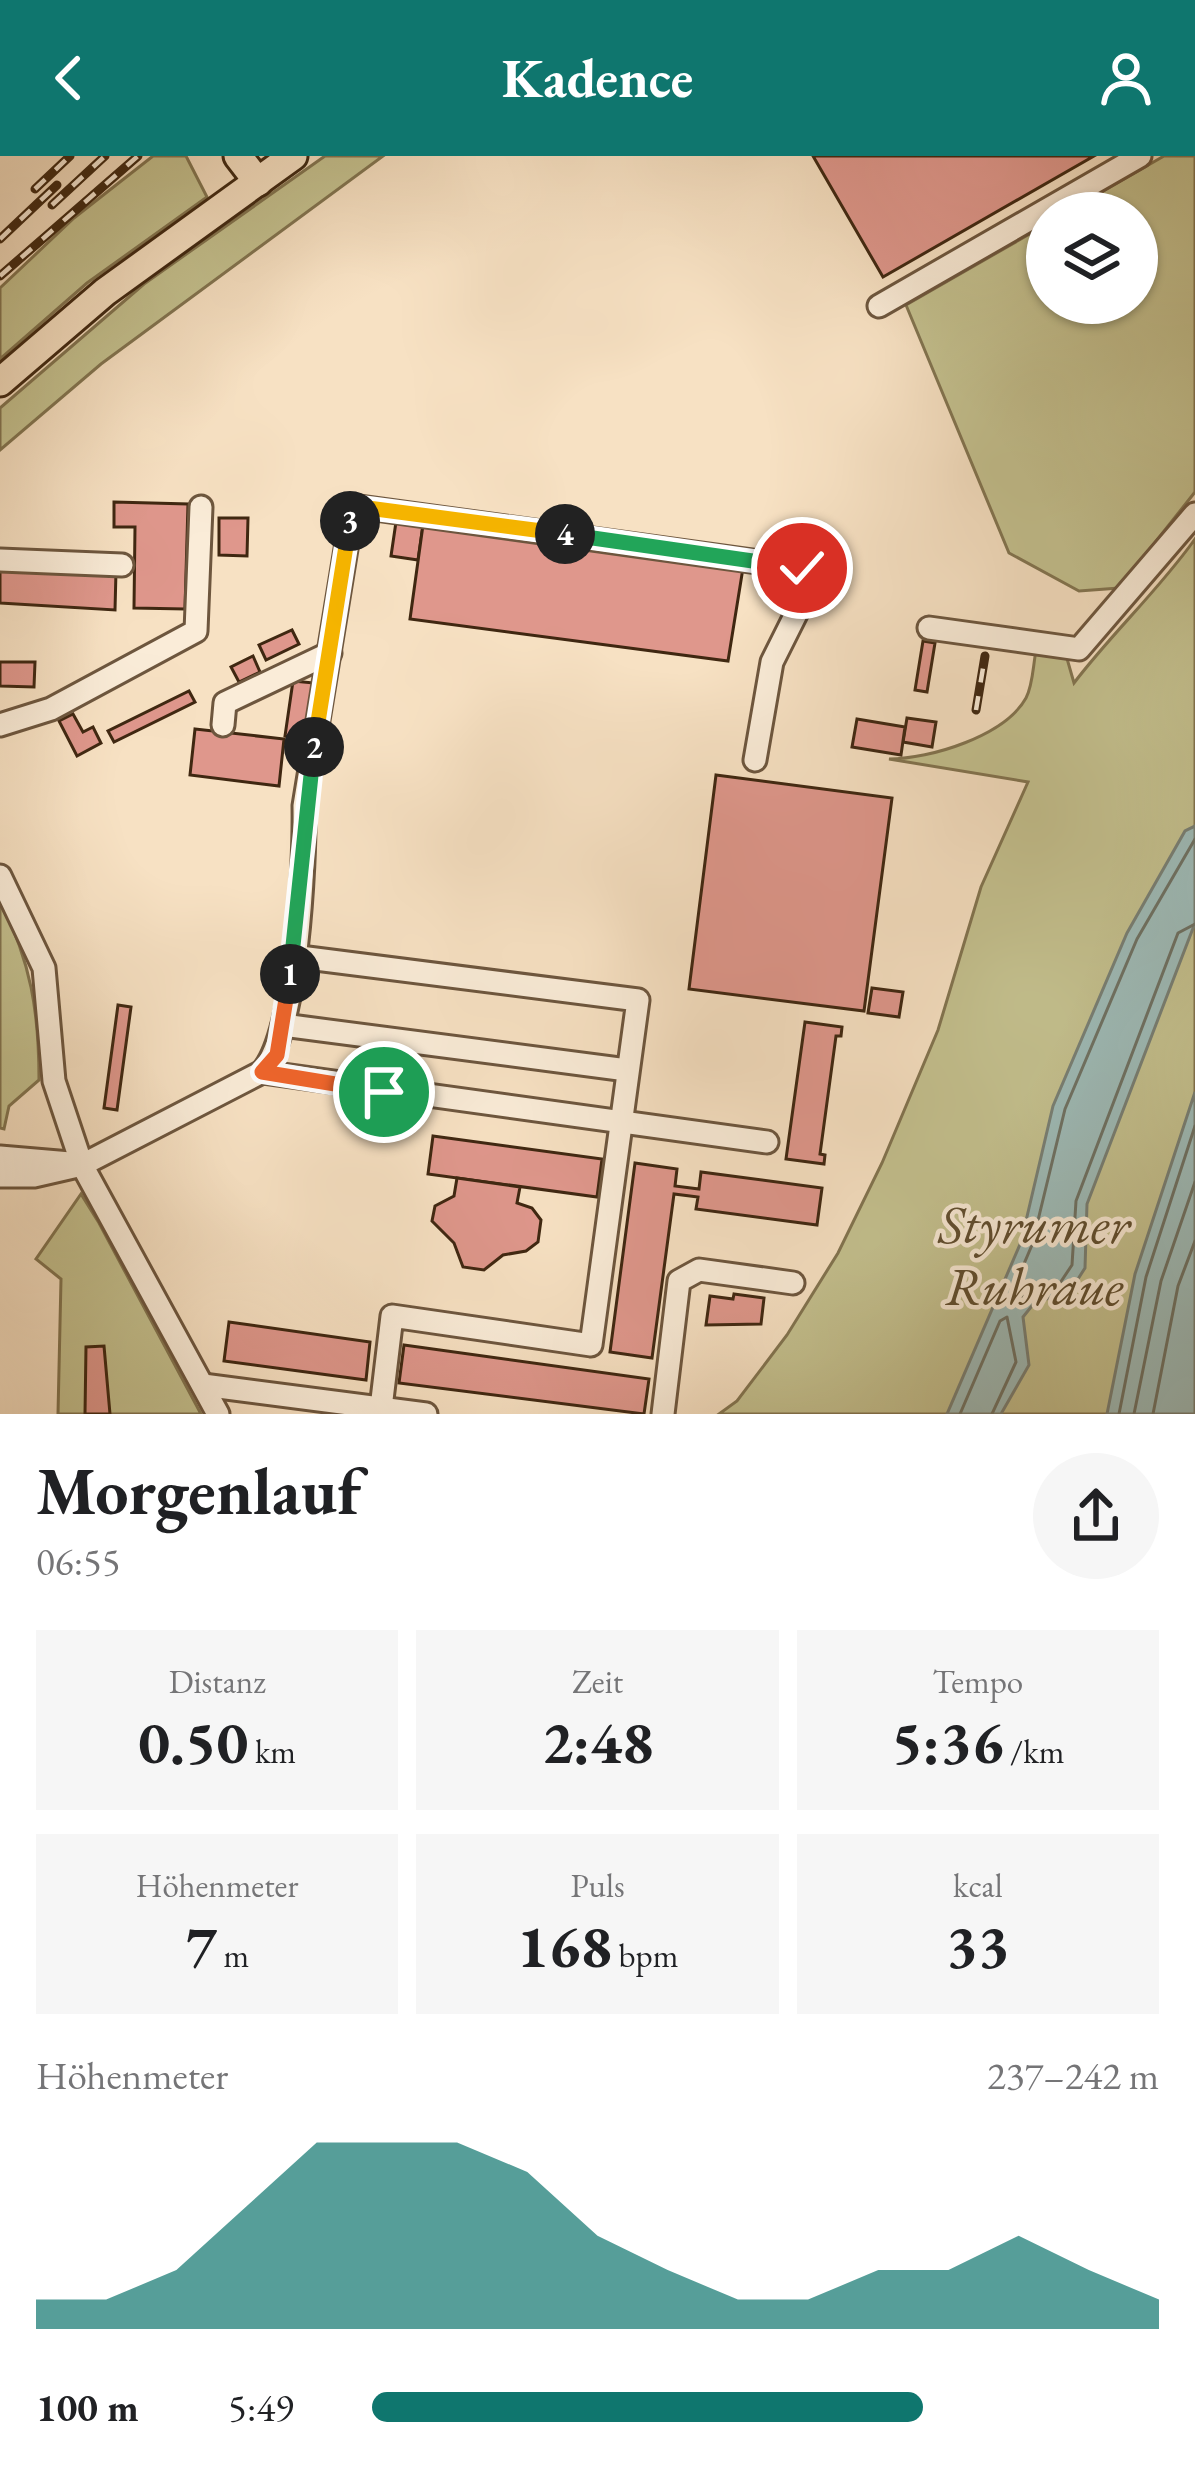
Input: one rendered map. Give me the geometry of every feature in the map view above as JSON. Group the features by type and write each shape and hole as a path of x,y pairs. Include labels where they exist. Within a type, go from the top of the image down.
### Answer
{"main road":[{"path":"238,156 275,166"},
{"path":"0,382 105,292 275,166"}],"street":[{"path":"879,306 1140,156"},
{"path":"0,1176 34,1176 82,1165 262,1072 277,1055 305,856 304,806 353,506 796,566 807,577 808,592 772,662 754,760"},
{"path":"0,725 51,709 196,631 201,507"},
{"path":"928,628 1079,649 1195,514"},
{"path":"0,560 122,565"},
{"path":"223,725 225,703 330,653"},
{"path":"0,876 44,968 54,1081 82,1165 218,1414"},
{"path":"292,956 638,1000 591,1345 392,1316 373,1410"},
{"path":"283,1025 627,1070"},
{"path":"262,1072 767,1142"},
{"path":"0,1156 82,1165"},
{"path":"663,1414 679,1281 699,1270 793,1283"},
{"path":"203,1384 426,1414"}],"green space":[{"path":"153,156 186,156 207,197 87,283 0,359 0,288 74,218"},
{"path":"325,156 383,156 101,364 0,450 0,408 144,284"},
{"path":"1164,156 1195,156 1195,492 1119,588 1079,591 1009,553 906,305 1026,236 1026,324 1158,324 1158,192 1101,192"},
{"name":"Styrumer Ruhraue","path":"1195,539 1195,1414 719,1414 737,1401 787,1335 838,1253 938,1030 981,887 1028,782 889,759 945,750 1002,724 1026,698 1036,651 1066,655 1074,683"},
{"path":"0,900 26,966 39,1055 39,1080 9,1106 4,1129 0,1128"},
{"path":"81,1194 201,1414 58,1414 61,1279 36,1259"}],"water":[{"path":"1195,826 1195,923 1087,1204 1085,1268 1069,1293 1035,1302 1023,1317 1029,1365 1001,1414 947,1414 1021,1242 1053,1106 1127,933 1185,831"},
{"path":"1195,1092 1195,1414 1107,1414 1135,1274"}],"building":[{"path":"813,156 1094,156 1026,192 883,277"},
{"path":"114,502 188,504 185,609 134,608 135,527 114,527"},
{"path":"219,518 248,518 247,556 219,555"},
{"path":"396,522 423,525 418,560 391,556"},
{"path":"423,525 743,568 728,661 410,619"},
{"path":"0,568 116,571 115,610 0,603"},
{"path":"292,630 299,644 266,660 259,645"},
{"path":"923,641 935,643 927,692 915,690"},
{"path":"253,656 260,672 239,682 231,667"},
{"path":"0,662 35,662 34,687 0,686"},
{"path":"293,681 314,683 306,740 285,736"},
{"path":"189,691 195,702 114,742 108,731"},
{"path":"73,714 83,732 93,727 101,743 77,756 59,721"},
{"path":"907,718 936,722 932,747 903,742"},
{"path":"857,719 905,727 901,755 852,747"},
{"path":"195,729 284,739 279,786 190,775"},
{"path":"716,775 892,798 864,1011 689,989"},
{"path":"872,988 903,992 899,1017 868,1013"},
{"path":"118,1005 131,1007 117,1110 104,1108"},
{"path":"805,1022 842,1027 841,1036 836,1036 820,1154 825,1155 824,1164 786,1159"},
{"path":"433,1136 602,1159 597,1197 428,1174"},
{"path":"635,1163 677,1169 675,1186 699,1189 701,1172 822,1188 817,1225 696,1209 698,1197 674,1194 652,1358 610,1352"},
{"path":"457,1178 520,1187 517,1203 532,1208 541,1220 538,1242 526,1251 503,1255 484,1270 463,1267 454,1243 432,1221 435,1206 454,1196"},
{"path":"734,1294 764,1298 761,1324 706,1325 710,1296 733,1299"},
{"path":"229,1322 370,1342 366,1380 224,1361"},
{"path":"404,1345 649,1379 644,1414 399,1383"},
{"path":"104,1346 110,1414 85,1414 86,1347"}],"railway":[{"path":"35,189 70,156"},
{"path":"52,205 105,156"},
{"path":"0,276 138,156"},
{"path":"0,239 57,185"},
{"path":"976,710 985,656"}],"route":[{"path":"384,1092 262,1072 277,1055 283,1025 305,856 304,806 353,506 802,568"}]}
